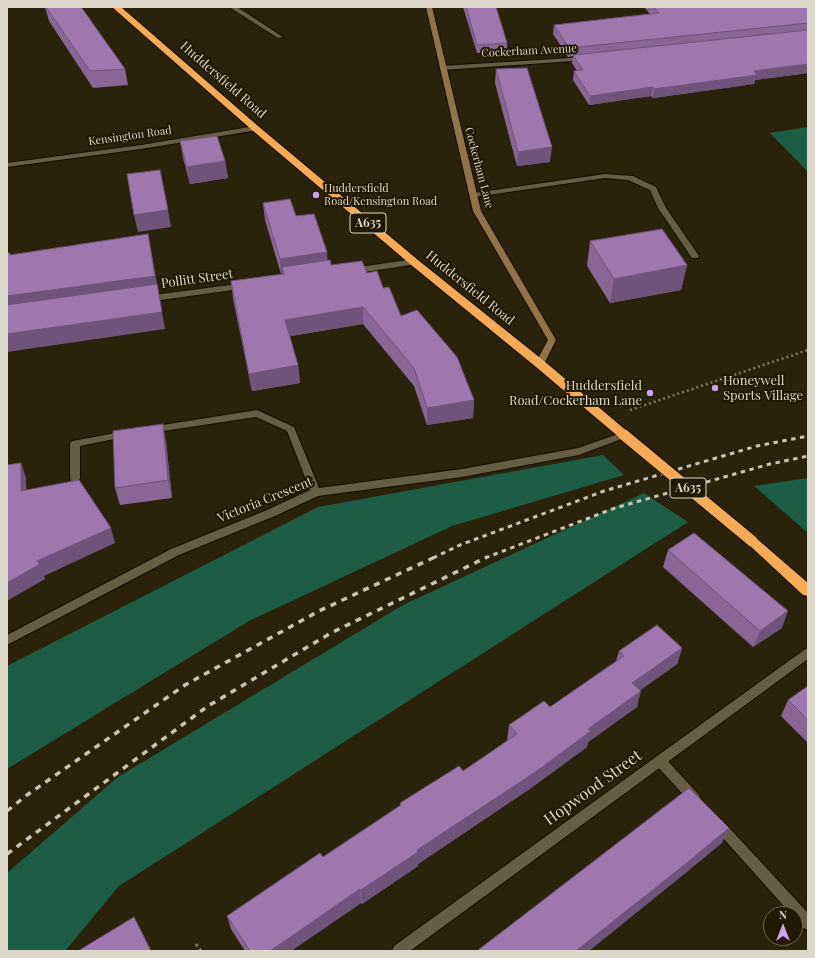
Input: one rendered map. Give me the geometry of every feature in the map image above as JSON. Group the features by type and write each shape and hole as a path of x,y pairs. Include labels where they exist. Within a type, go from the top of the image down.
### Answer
{"highway":[{"name":"Huddersfield Road","path":"116,7 255,128 414,262 540,364 752,541 808,591"}],"street":[{"path":"232,7 280,37"},
{"name":"Cockerham Lane","path":"429,7 442,68 477,211 552,340 540,364"},
{"name":"Cockerham Avenue","path":"442,68 595,58"},
{"name":"Kensington Road","path":"7,165 141,147 255,128"},
{"path":"474,195 606,176 630,178 653,189 662,208 695,256"},
{"path":"344,272 414,262"},
{"name":"Pollitt Street","path":"140,300 258,284"},
{"path":"75,478 75,442 257,413 291,429 316,492"},
{"name":"Victoria Crescent","path":"7,640 175,552 271,513 316,492 462,473 579,451 624,435"},
{"name":"Hopwood Street","path":"399,951 808,653"},
{"path":"660,761 808,923"}],"path":[{"path":"605,418 808,350"},
{"path":"196,944 201,951"}],"green space":[{"path":"808,127 808,172 770,133"},
{"path":"603,455 624,475 452,526 249,621 7,769 7,666 318,507"},
{"path":"808,478 808,533 754,486"},
{"path":"644,493 688,522 119,886 65,951 7,951 7,873 118,777 403,605"}],"building":[{"path":"46,7 81,7 125,69 90,71"},
{"path":"466,7 496,7 507,43 477,45"},
{"path":"654,7 808,7 808,23 569,48 554,25 659,13"},
{"path":"808,30 808,64 754,71 757,75 590,96 574,71 583,70 573,55"},
{"path":"527,68 552,147 518,152 496,69"},
{"path":"217,136 225,161 187,167 180,141"},
{"path":"160,170 168,210 134,215 127,174"},
{"path":"290,199 296,216 314,214 327,252 280,259 263,203"},
{"path":"662,229 687,265 614,279 590,241"},
{"path":"148,234 155,276 7,296 7,253 10,253 10,255"},
{"path":"330,260 331,265 362,261 367,273 377,271 383,288 389,287 401,316 417,310 457,357 474,400 427,408 414,368 363,307 285,320 298,365 249,374 231,281 284,274 282,267"},
{"path":"157,284 162,312 7,334 7,305"},
{"path":"163,424 168,480 115,488 113,431"},
{"path":"21,463 21,491 79,480 111,528 37,561 40,564 7,583 7,465"},
{"path":"694,533 788,611 760,631 668,550"},
{"path":"657,625 682,648 632,683 641,691 588,729 591,731 534,773 417,850 418,852 361,890 360,889 270,951 250,951 227,916 320,853 323,857 401,805 400,803 459,766 463,771 517,734 509,725 544,701 550,707 624,656 619,651"},
{"path":"808,686 808,720 788,700"},
{"path":"689,788 729,828 576,951 477,951"},
{"path":"134,917 151,951 78,951"}],"railway":[{"path":"433,558 460,545 604,491 757,446 808,436"},
{"path":"485,558 615,508 770,464 808,456"},
{"path":"7,811 27,795 185,685 319,611 435,557"},
{"path":"7,854 208,706 331,633 487,557"}],"place":[{"name":"Huddersfield Road/Kensington Road","path":"316,195"},
{"name":"Honeywell Sports Village","path":"715,388"},
{"name":"Huddersfield Road/Cockerham Lane","path":"650,393"}]}
